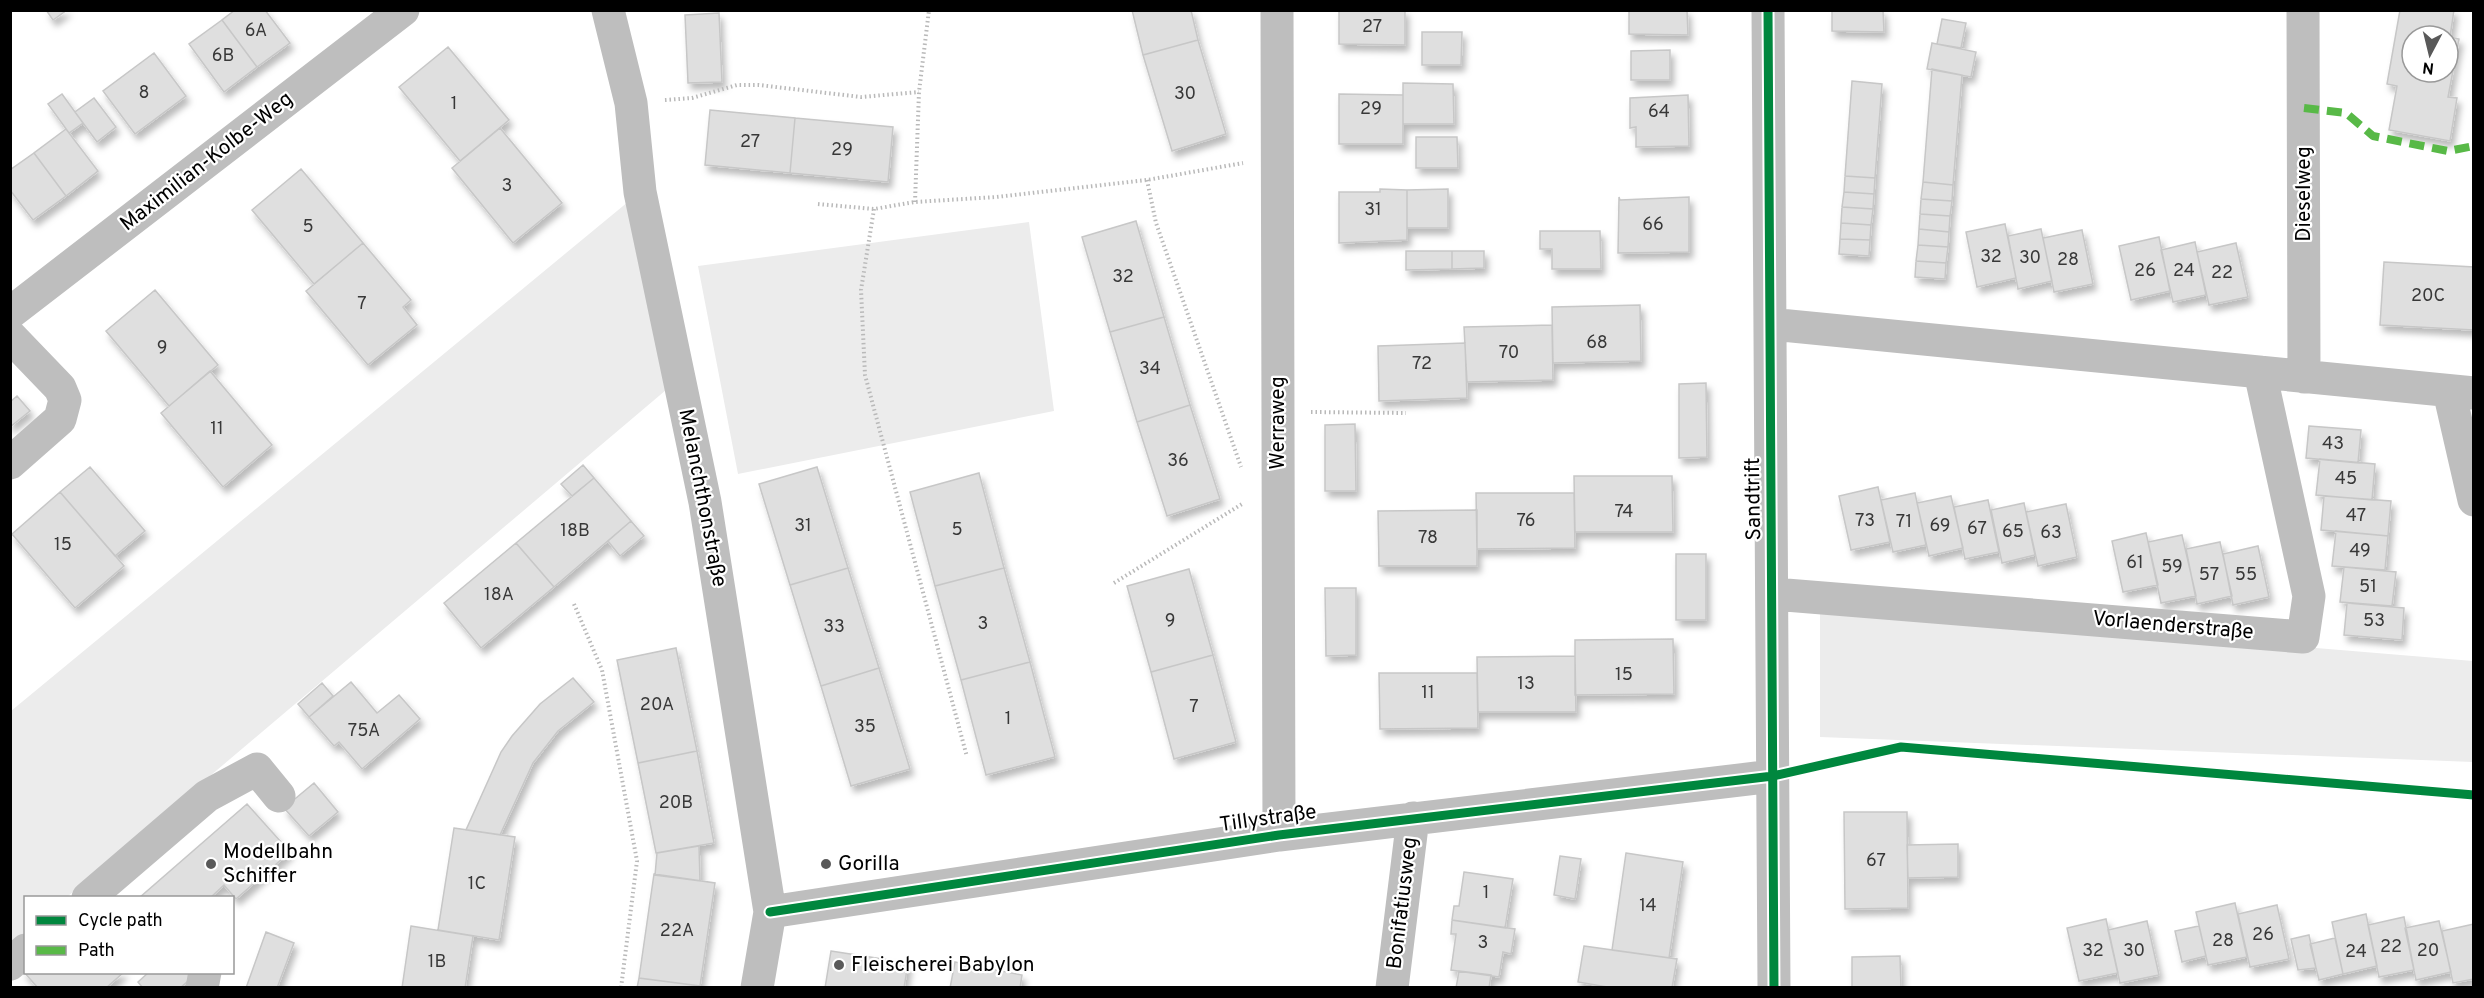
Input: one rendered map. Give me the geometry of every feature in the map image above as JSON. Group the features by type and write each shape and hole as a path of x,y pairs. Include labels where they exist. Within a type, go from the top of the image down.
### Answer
{"street":[{"name":"Maximilian-Kolbe-Weg","path":"10,313 404,10"},
{"name":"Melanchthonstraße","path":"608,10 631,103 640,192 705,502 770,912 757,987"},
{"name":"Werraweg","path":"1277,10 1278,411 1265,498 1279,835"},
{"name":"Sandtrift","path":"1768,10 1774,987"},
{"name":"Dieselweg","path":"2303,10 2304,377"},
{"path":"1770,324 2461,392 2474,500"},
{"path":"10,336 60,388 65,400 60,419 10,463"},
{"name":"Vorlaenderstraße","path":"1773,594 2303,637 2309,596 2260,372"},
{"path":"89,896 207,796 257,769 279,796"},
{"name":"Tillystraße","path":"770,912 1279,835 1773,776"},
{"name":"Bonifatiusweg","path":"1392,987 1413,818"},
{"path":"10,964 24,952"}],"path":[{"path":"915,202 919,92 929,10"},
{"path":"631,103 692,98 737,85 759,85 861,97 919,92"},
{"path":"818,204 874,209 915,202 996,197 1147,180 1277,156"},
{"path":"1114,583 1265,498 1156,223 1147,180"},
{"path":"874,209 861,290 865,375 967,757"},
{"path":"1278,411 1407,413"},
{"path":"574,604 602,670 637,861 621,987"}],"shaded area":[{"path":"640,192 679,379 68,896 24,896 24,934 11,945 11,711"},
{"path":"1029,222 1054,411 738,474 698,266"},
{"path":"1820,607 2473,661 2473,762 1820,737"}],"building":[{"path":"46,10 67,10 53,20"},
{"path":"235,10 265,10 290,43 257,67 222,20"},
{"path":"1132,10 1191,10 1198,40 1143,55"},
{"path":"1339,10 1405,10 1405,45 1339,44"},
{"path":"1629,10 1687,10 1688,35 1629,34"},
{"path":"1832,10 1883,10 1884,32 1832,31"},
{"path":"2400,10 2454,10 2452,24 2400,24 2400,84 2450,84 2448,97 2457,98 2450,141 2389,130 2397,86 2387,84"},
{"path":"719,13 722,82 688,83 685,15"},
{"path":"1942,19 1966,23 1961,48 1937,44"},
{"path":"222,20 257,67 224,92 189,44"},
{"path":"1422,32 1462,32 1461,65 1422,65"},
{"path":"1198,40 1226,134 1172,151 1143,55"},
{"path":"1932,43 1976,52 1971,77 1927,69"},
{"path":"448,47 509,120 460,161 399,87"},
{"path":"1670,50 1670,80 1631,80 1631,51"},
{"path":"154,53 186,96 135,134 103,91"},
{"path":"1932,69 1962,75 1953,185 1923,182"},
{"path":"1852,81 1882,84 1875,178 1845,176"},
{"path":"1403,83 1453,84 1454,124 1403,124"},
{"path":"62,94 83,123 69,133 48,104"},
{"path":"1339,94 1403,95 1403,144 1339,144"},
{"path":"1688,95 1689,146 1636,147 1636,127 1630,128 1630,98"},
{"path":"94,98 116,127 97,142 75,112"},
{"path":"710,110 795,118 790,173 705,165"},
{"path":"795,118 893,127 888,182 790,173"},
{"path":"500,128 562,203 513,243 452,168"},
{"path":"66,129 98,171 66,196 34,153"},
{"path":"1416,137 1457,137 1458,168 1416,168"},
{"path":"34,153 66,196 33,220 10,190 10,170"},
{"path":"301,169 363,243 314,284 252,210"},
{"path":"1845,176 1875,178 1874,194 1844,192"},
{"path":"1923,182 1953,185 1952,201 1921,199"},
{"path":"1380,189 1407,190 1407,240 1339,243 1339,192 1380,192"},
{"path":"1448,189 1448,228 1407,228 1407,190"},
{"path":"1844,192 1874,194 1873,209 1842,207"},
{"path":"1619,197 1620,200 1689,197 1689,252 1618,253"},
{"path":"1921,199 1952,201 1950,216 1920,214"},
{"path":"1842,207 1873,209 1871,225 1841,223"},
{"path":"1920,214 1950,216 1949,232 1919,229"},
{"path":"1136,221 1164,317 1110,332 1082,237"},
{"path":"1841,223 1871,225 1870,240 1840,239"},
{"path":"2005,224 2016,278 1977,287 1966,232"},
{"path":"1919,229 1949,232 1948,247 1918,245"},
{"path":"2041,229 2052,281 2018,289 2008,236"},
{"path":"2082,230 2093,284 2054,292 2043,238"},
{"path":"1540,231 1600,231 1601,269 1552,269 1552,249 1540,249"},
{"path":"2159,237 2170,291 2131,300 2119,246"},
{"path":"1840,239 1870,240 1869,256 1839,254"},
{"path":"2195,242 2206,295 2173,302 2161,250"},
{"path":"363,243 411,300 403,307 417,325 368,365 306,291"},
{"path":"2236,243 2248,297 2209,305 2197,252"},
{"path":"1918,245 1948,247 1946,263 1916,261"},
{"path":"1406,251 1452,251 1452,269 1406,270"},
{"path":"1452,251 1484,251 1484,268 1452,269"},
{"path":"1916,261 1946,263 1945,279 1915,277"},
{"path":"2384,262 2474,267 2474,330 2380,325"},
{"path":"155,290 218,365 169,406 106,331"},
{"path":"1640,305 1641,361 1553,363 1552,307"},
{"path":"1164,317 1190,405 1137,422 1110,332"},
{"path":"1552,325 1553,380 1467,382 1464,327"},
{"path":"1465,343 1467,398 1379,401 1378,346"},
{"path":"210,371 272,445 223,487 161,413"},
{"path":"1706,383 1707,457 1679,458 1679,384"},
{"path":"17,396 30,411 10,427 10,402"},
{"path":"1190,405 1220,499 1167,516 1137,422"},
{"path":"1355,424 1356,491 1325,491 1325,425"},
{"path":"2309,426 2361,430 2358,463 2306,458"},
{"path":"2320,459 2375,464 2372,500 2316,495"},
{"path":"583,465 594,478 572,496 561,484"},
{"path":"90,467 145,531 115,556 60,492"},
{"path":"817,467 848,568 790,585 759,484"},
{"path":"979,473 1004,568 935,586 910,492"},
{"path":"1574,476 1672,476 1673,532 1575,532"},
{"path":"594,478 631,521 554,587 516,543"},
{"path":"1878,487 1890,542 1851,550 1839,496"},
{"path":"60,492 124,566 75,608 12,534"},
{"path":"1476,493 1574,493 1575,548 1477,549"},
{"path":"1915,493 1926,545 1893,552 1881,500"},
{"path":"1951,496 1963,548 1929,556 1917,503"},
{"path":"2324,496 2391,501 2388,536 2321,530"},
{"path":"1988,500 1999,552 1965,559 1954,507"},
{"path":"2024,503 2035,555 2002,563 1991,510"},
{"path":"2066,504 2077,557 2038,566 2026,512"},
{"path":"1477,510 1477,566 1379,566 1378,511"},
{"path":"631,521 644,536 620,556 608,541"},
{"path":"2336,531 2388,536 2385,570 2332,566"},
{"path":"2146,533 2158,585 2123,592 2112,541"},
{"path":"2182,535 2196,596 2161,603 2148,542"},
{"path":"2220,542 2232,596 2197,604 2186,549"},
{"path":"516,543 554,587 481,648 444,603"},
{"path":"2258,546 2269,597 2233,605 2223,554"},
{"path":"1676,554 1706,554 1706,620 1676,620"},
{"path":"2344,567 2396,572 2392,606 2340,602"},
{"path":"848,568 879,668 821,686 790,585"},
{"path":"1004,568 1030,662 961,680 935,586"},
{"path":"1189,569 1213,655 1151,672 1127,586"},
{"path":"1325,588 1356,588 1356,655 1326,656"},
{"path":"2347,603 2404,608 2402,640 2344,635"},
{"path":"1673,639 1674,694 1575,695 1575,640"},
{"path":"676,648 697,751 638,763 617,660"},
{"path":"1213,655 1236,742 1174,759 1151,672"},
{"path":"1575,656 1576,712 1478,712 1477,657"},
{"path":"1030,662 1055,757 986,775 961,680"},
{"path":"879,668 910,769 851,786 821,686"},
{"path":"1379,673 1477,673 1478,728 1380,729"},
{"path":"573,678 594,702 558,731 533,763 500,835 466,830 501,752 512,736 540,704"},
{"path":"351,682 377,713 399,695 420,719 362,769 339,742 334,746 309,717"},
{"path":"322,683 333,696 309,717 298,704"},
{"path":"697,751 714,843 656,853 638,763"},
{"path":"314,783 338,812 309,836 284,808"},
{"path":"247,804 290,852 236,899 224,885 212,896 141,896"},
{"path":"1844,812 1907,812 1908,908 1845,909"},
{"path":"454,828 515,837 499,940 438,930"},
{"path":"1958,844 1958,877 1908,878 1907,845"},
{"path":"699,846 700,881 655,875 657,853"},
{"path":"1626,853 1683,862 1669,958 1612,950"},
{"path":"1560,856 1581,859 1575,899 1554,895"},
{"path":"1464,872 1513,879 1505,928 1452,920 1454,906 1459,906"},
{"path":"654,874 715,883 700,986 639,978"},
{"path":"2235,903 2247,957 2208,965 2196,912"},
{"path":"2277,905 2289,959 2250,967 2238,914"},
{"path":"2366,914 2377,966 2343,974 2332,922"},
{"path":"2404,917 2414,970 2379,977 2368,925"},
{"path":"2106,919 2118,973 2079,981 2067,928"},
{"path":"1452,920 1515,929 1511,954 1503,952 1499,977 1451,970 1456,934 1451,934"},
{"path":"2147,921 2159,975 2120,983 2108,930"},
{"path":"2439,921 2451,972 2416,980 2405,928"},
{"path":"2474,924 2474,979 2453,983 2442,931"},
{"path":"411,926 473,936 465,988 402,988"},
{"path":"2199,926 2206,956 2182,962 2175,931"},
{"path":"266,932 294,943 277,988 246,988"},
{"path":"2309,935 2316,968 2298,970 2291,939"},
{"path":"2335,938 2343,974 2319,980 2310,944"},
{"path":"1584,946 1677,959 1672,988 1613,988 1578,982"},
{"path":"831,951 908,963 904,988 825,988"},
{"path":"1900,956 1901,988 1852,988 1852,957"},
{"path":"955,962 1022,975 1020,988 950,988"},
{"path":"1459,971 1491,975 1489,988 1456,988"},
{"path":"26,974 122,974 106,988 38,988"},
{"path":"147,974 195,975 180,988 143,988 138,982"},
{"path":"639,978 700,986 700,988 637,988"}],"marked path":[{"path":"2304,108 2346,113 2373,136 2448,151 2474,146"}],"cycle path":[{"path":"1768,10 1774,988"},
{"path":"770,912 1279,835 1773,776 1901,747 2474,795"}],"place":[{"name":"Modellbahn Schiffer","path":"211,864"},
{"name":"Gorilla","path":"826,864"},
{"name":"Fleischerei Babylon","path":"839,965"}]}
